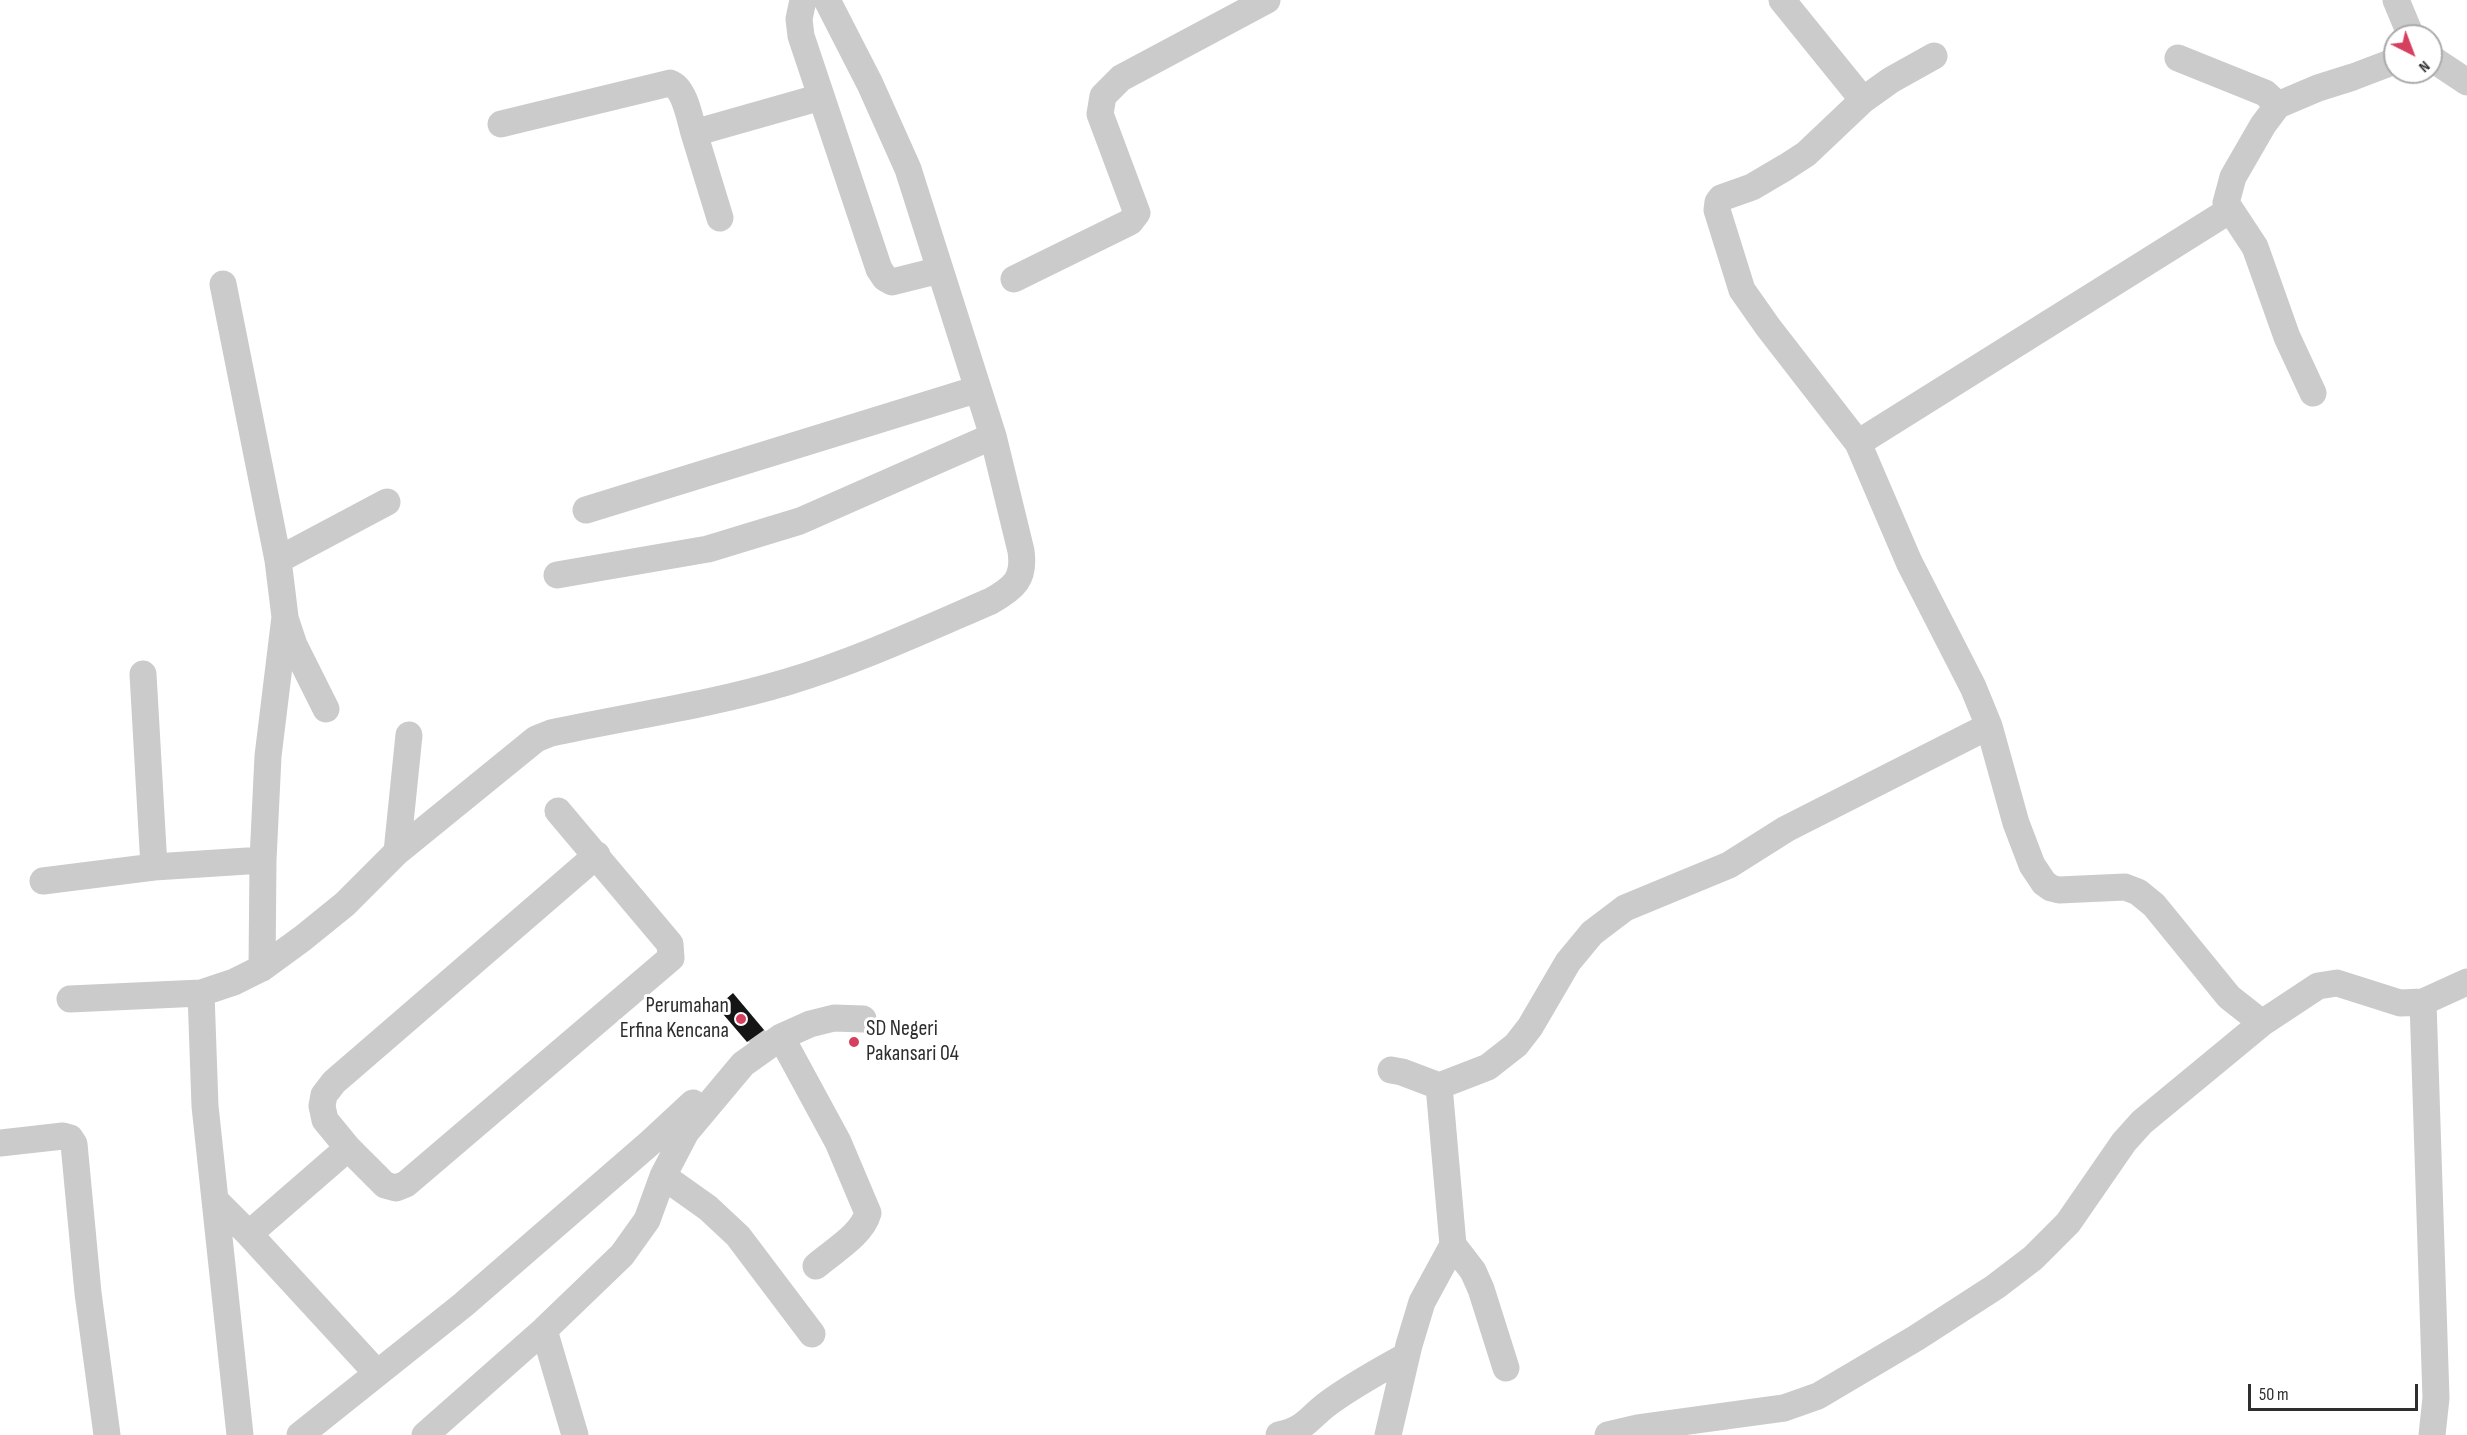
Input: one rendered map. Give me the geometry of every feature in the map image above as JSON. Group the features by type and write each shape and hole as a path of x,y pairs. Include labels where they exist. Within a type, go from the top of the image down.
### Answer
{"street":[{"path":"803,0 799,19 801,36 879,269 885,278 892,282 940,270"},
{"path":"70,999 201,993 234,982 262,969 345,904 398,852 536,740 551,733 726,699 789,681 861,656 981,606 1009,591 1020,576 1023,564 993,436 908,170 870,84 826,0"},
{"path":"1014,279 1130,222 1137,213 1100,114 1103,96 1121,78 1267,0"},
{"path":"1782,0 1863,100"},
{"path":"2396,0 2406,24"},
{"path":"1934,56 1891,80 1863,100 1806,154 1752,187 1721,198 1717,210 1742,290 1858,443 1909,562 1973,687 1989,726 2016,823 2038,877 2051,888 2059,890 2125,887 2138,892 2154,905 2229,997 2262,1023"},
{"path":"2178,58 2265,93 2278,105"},
{"path":"2313,393 2287,337 2255,247 2226,203 2234,177 2263,125 2278,105 2318,88 2383,66"},
{"path":"2443,66 2467,82"},
{"path":"501,124 670,84 675,85 680,91 720,218"},
{"path":"694,134 821,97"},
{"path":"1858,443 2230,210"},
{"path":"223,284 278,560 285,617 294,645 326,709"},
{"path":"586,510 978,389"},
{"path":"557,575 708,549 800,521 993,436"},
{"path":"278,560 387,502"},
{"path":"262,969 263,860 268,756 285,617"},
{"path":"144,674 154,867"},
{"path":"1391,1070 1439,1086 1488,1067 1516,1045 1530,1027 1568,962 1592,933 1625,908 1729,865 1786,829 1989,726"},
{"path":"398,852 409,735"},
{"path":"558,811 597,855 670,944 671,958 667,964 406,1184 396,1188 385,1185 348,1148 325,1120 324,1095 334,1082 597,855"},
{"path":"43,881 154,867 263,860"},
{"path":"1608,1435 1638,1428 1784,1408 1818,1396 1926,1332 1995,1287 2033,1258 2068,1223 2124,1142 2142,1122 2262,1023 2318,987 2337,984 2400,1003 2423,1002 2467,982"},
{"path":"201,993 205,1106 240,1435"},
{"path":"2423,1002 2436,1398 2432,1435"},
{"path":"300,1435 376,1372 463,1305 777,1032 834,1018 863,1019"},
{"path":"425,1435 544,1330 622,1255 647,1221 663,1176 686,1132 744,1064 777,1032"},
{"path":"777,1032 838,1142 868,1213 865,1222 816,1266"},
{"path":"1439,1086 1453,1245 1473,1271 1481,1289 1506,1368"},
{"path":"0,1143 63,1136 70,1138 74,1144 88,1293 107,1435"},
{"path":"249,1234 348,1148"},
{"path":"663,1176 708,1208 738,1236 812,1334"},
{"path":"216,1201 376,1372"},
{"path":"1388,1435 1406,1356 1422,1302 1453,1245"},
{"path":"544,1330 575,1435"},
{"path":"1280,1435 1301,1428 1332,1401 1406,1356"}],"building":[{"name":"Perumahan Erfina Kencana","path":"733,993 764,1030 747,1042 717,1007"}],"place":[{"name":"Perumahan Erfina Kencana","path":"741,1019"},
{"name":"SD Negeri Pakansari 04","path":"854,1042"}]}
